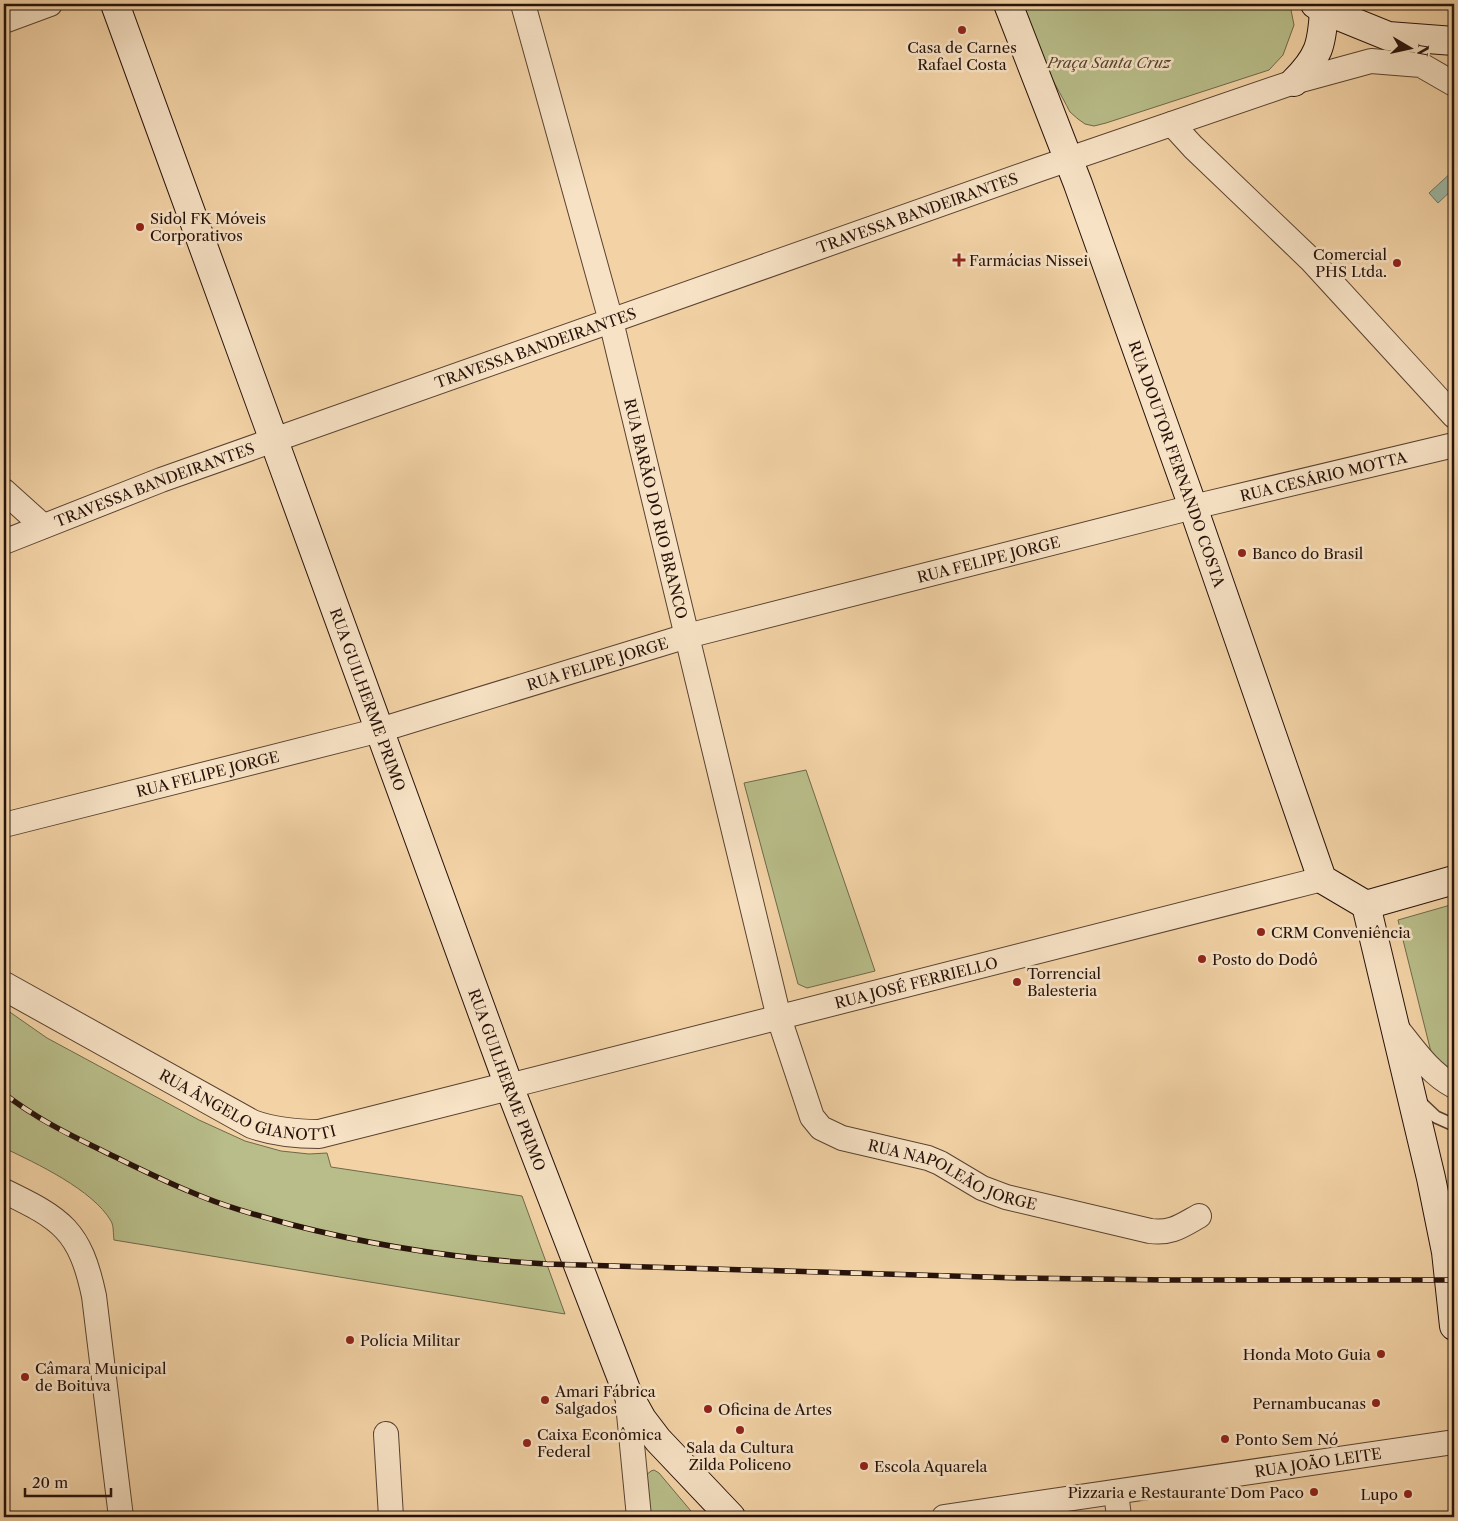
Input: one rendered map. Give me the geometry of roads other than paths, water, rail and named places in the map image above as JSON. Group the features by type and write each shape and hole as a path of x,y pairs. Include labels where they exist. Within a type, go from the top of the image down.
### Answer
{"main road":[{"name":"RUA GUILHERME PRIMO","path":"115,4 509,1086 627,1392 642,1419 658,1440 730,1517"},
{"name":"RUA DOUTOR FERNANDO COSTA","path":"1008,4 1069,159 1193,506 1322,879"},
{"path":"1319,7 1388,36 1454,41"},
{"path":"1294,82 1308,69 1316,54 1323,32 1319,7"},
{"path":"1322,879 1366,905 1411,1093 1444,1243 1452,1303"},
{"path":"1366,905 1454,880"},
{"name":"RUA ÂNGELO GIANOTTI","path":"4,986 238,1116 267,1129 301,1134 319,1134 509,1086"}],"street":[{"path":"4,21 50,4"},
{"name":"RUA BARÃO DO RIO BRANCO","path":"523,4 611,321 779,1018"},
{"path":"1069,159 1294,82 1370,61 1421,65 1454,84"},
{"path":"1172,124 1193,147 1310,259 1454,416"},
{"name":"TRAVESSA BANDEIRANTES","path":"4,542 161,480 1069,159"},
{"name":"RUA CESÁRIO MOTTA","path":"1193,506 1454,445"},
{"path":"4,491 44,526"},
{"name":"RUA FELIPE JORGE","path":"4,825 380,730 687,636 1193,506"},
{"name":"RUA JOSÉ FERRIELLO","path":"509,1086 1322,879"},
{"name":"RUA NAPOLEÃO JORGE","path":"779,1018 812,1117 820,1128 830,1134 851,1141 928,1158 982,1188 1006,1197 1150,1231 1170,1231 1199,1216"},
{"path":"1395,1026 1426,1064 1438,1076 1454,1086"},
{"path":"4,1191 45,1211 63,1225 76,1244 87,1267 94,1296 121,1517"},
{"path":"627,1392 639,1517"},
{"path":"386,1434 391,1517"},
{"name":"RUA JOÃO LEITE","path":"944,1517 1454,1442"},
{"path":"1116,1492 1119,1517"}],"lane":[{"path":"1411,1093 1432,1114 1454,1124"}],"railway":[{"path":"4,1094 41,1119 70,1135 160,1179 215,1202 321,1232 385,1245 450,1255 547,1264 1020,1278 1454,1280"}],"place":[{"name":"Casa de Carnes Rafael Costa","path":"962,30"},
{"name":"Sidol FK Móveis Corporativos","path":"140,227"},
{"name":"Farmácias Nissei","path":"959,260"},
{"name":"Comercial PHS Ltda.","path":"1397,263"},
{"name":"Banco do Brasil","path":"1242,553"},
{"name":"CRM Conveniência","path":"1261,932"},
{"name":"Posto do Dodô","path":"1202,959"},
{"name":"Torrencial Balesteria","path":"1017,982"},
{"name":"Polícia Militar","path":"350,1340"},
{"name":"Honda Moto Guia","path":"1381,1354"},
{"name":"Câmara Municipal de Boituva","path":"25,1377"},
{"name":"Amari Fábrica Salgados","path":"545,1400"},
{"name":"Pernambucanas","path":"1376,1403"},
{"name":"Oficina de Artes","path":"708,1409"},
{"name":"Sala da Cultura Zilda Policeno","path":"740,1430"},
{"name":"Ponto Sem Nó","path":"1225,1439"},
{"name":"Caixa Econômica Federal","path":"527,1443"},
{"name":"Escola Aquarela","path":"864,1466"},
{"name":"Pizzaria e Restaurante Dom Paco","path":"1314,1492"},
{"name":"Lupo","path":"1408,1494"}],"park label":[{"name":"Praça Santa Cruz","path":"1109,62"}]}
